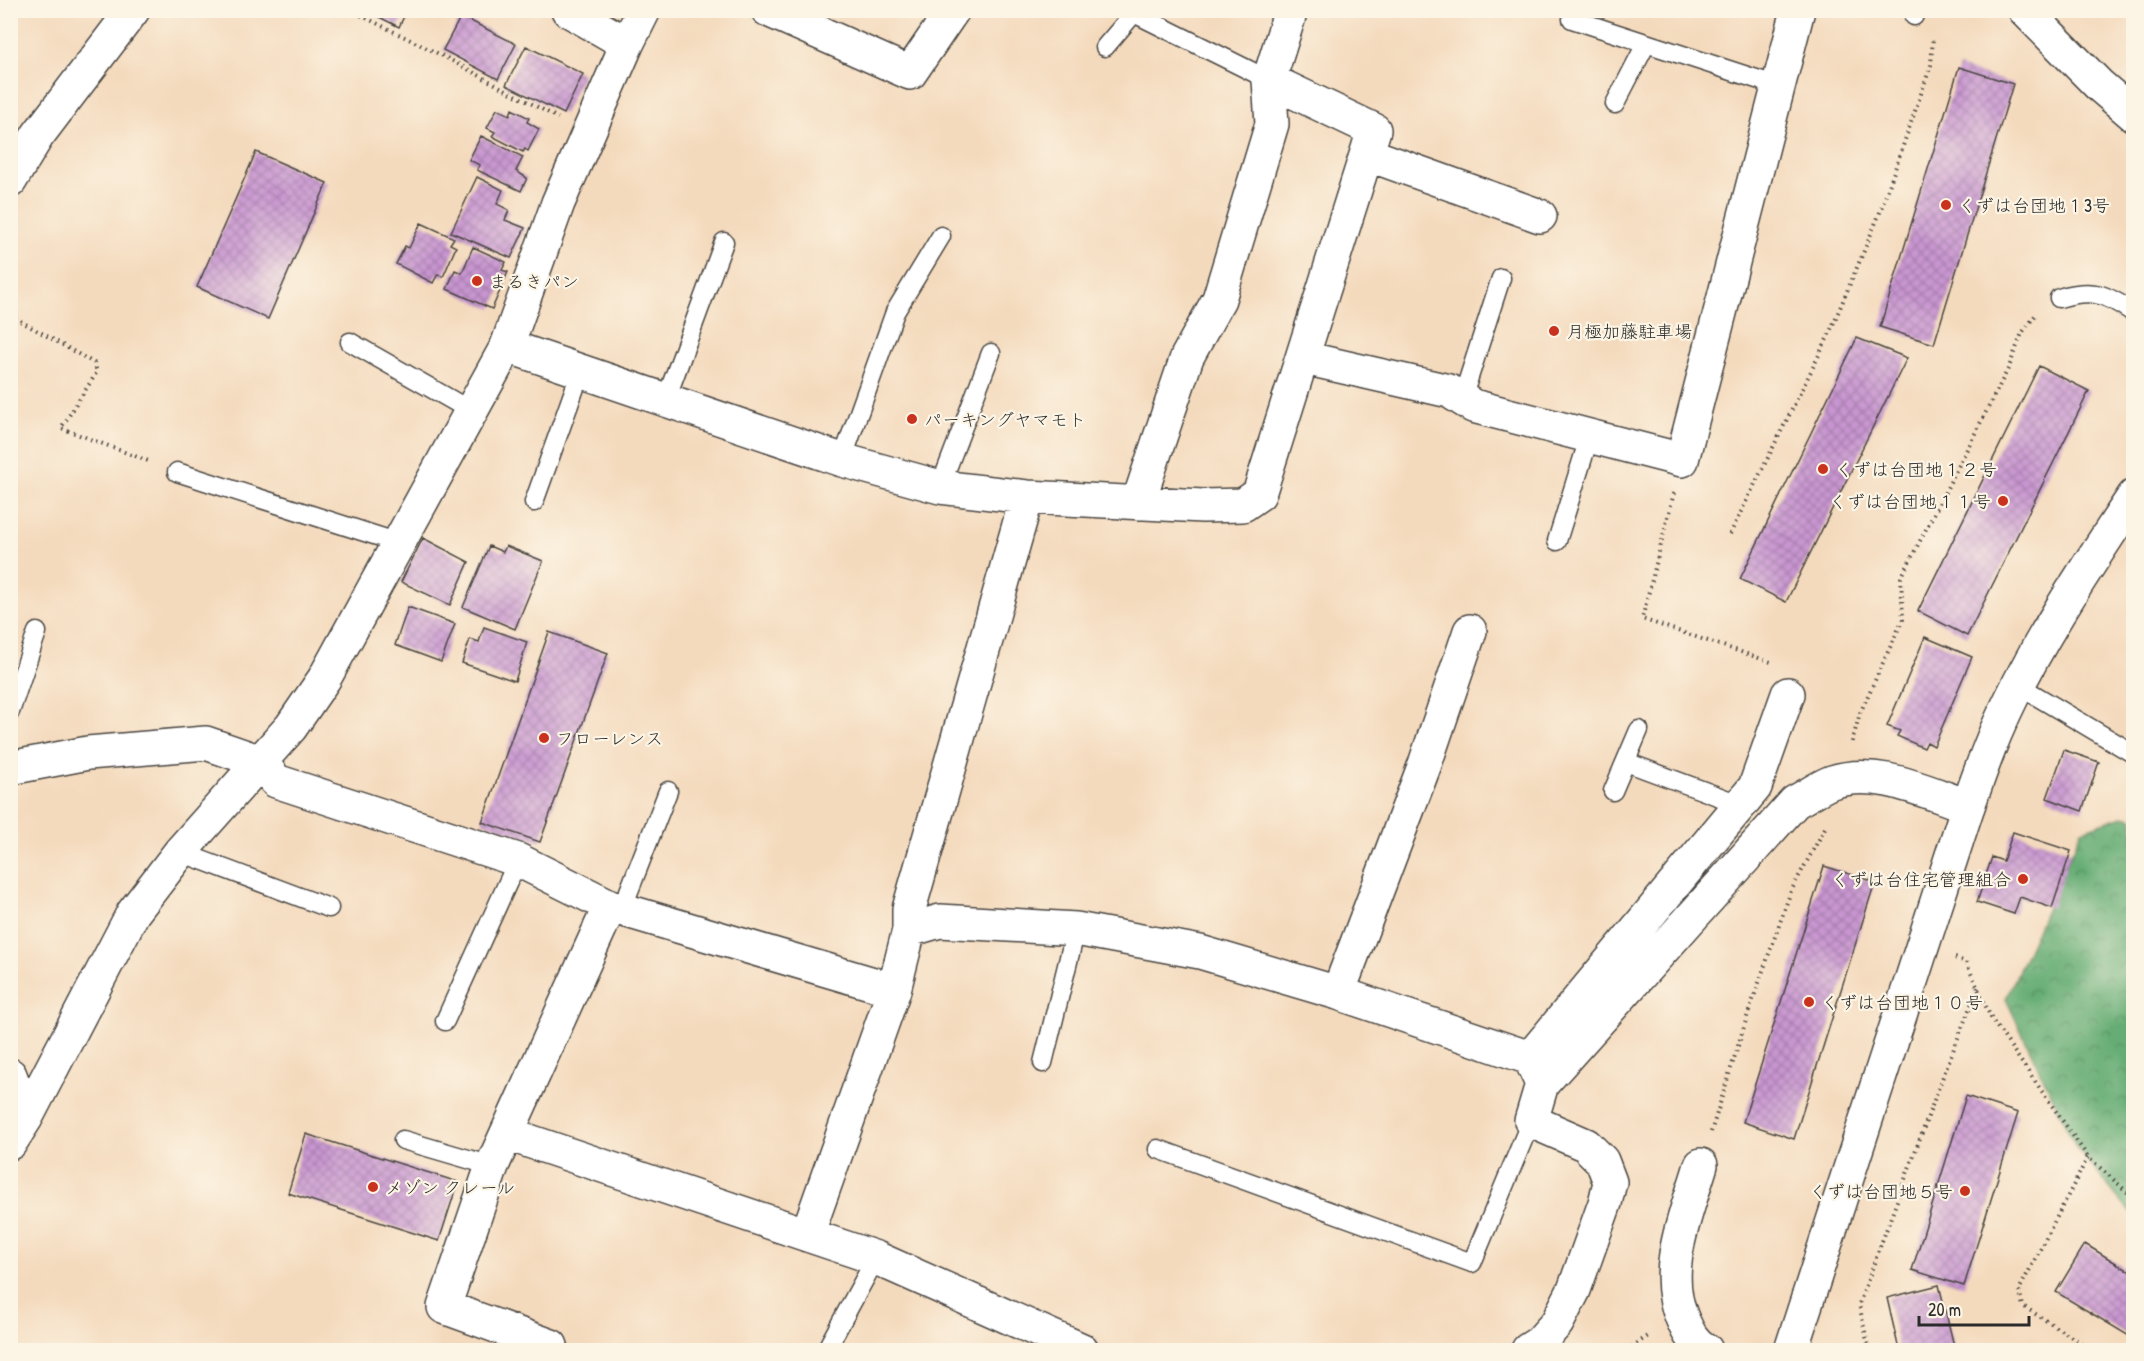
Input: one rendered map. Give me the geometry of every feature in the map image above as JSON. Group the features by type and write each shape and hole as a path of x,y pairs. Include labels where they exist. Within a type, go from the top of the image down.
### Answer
{"street":[{"path":"10,181 38,135 133,10"},
{"path":"568,10 627,44"},
{"path":"14,1137 133,913 180,852 291,727 324,679 507,346 558,204 644,10"},
{"path":"768,10 910,73 953,10"},
{"path":"1138,502 1187,357 1219,299 1272,124 1269,80 1291,10"},
{"path":"1304,358 1449,391 1473,406 1682,460 1798,10"},
{"path":"2025,10 2099,85 2133,115"},
{"path":"507,346 842,460 940,487 1027,497 1203,507 1243,505 1259,494 1304,358 1374,130 1269,80"},
{"path":"1367,154 1540,216"},
{"path":"1791,1350 1968,806 1998,726 2018,685 2079,578 2133,496"},
{"path":"807,1235 894,990 909,930 909,909 1027,497"},
{"path":"1338,993 1425,764 1470,631"},
{"path":"1528,1350 1539,1343 1557,1323 1574,1290 1605,1203 1610,1182 1602,1161 1586,1145 1531,1121 1536,1071 1739,804 1755,787 1788,694"},
{"path":"10,768 88,753 206,743 261,762 276,781 518,860 616,907 894,990"},
{"path":"1536,1071 1795,802 1832,783 1858,777 1882,778 1968,806"},
{"path":"554,1349 444,1306 492,1166 616,907"},
{"path":"909,930 940,921 1076,929 1200,952 1338,993 1536,1071"},
{"path":"10,1076 14,1137"},
{"path":"508,1134 876,1258 1082,1350"},
{"path":"1701,1166 1676,1254 1674,1283 1678,1309 1686,1329 1697,1345 1706,1350"}],"lane":[{"path":"1105,46 1134,13 1269,80"},
{"path":"1572,20 1778,86"},
{"path":"1615,104 1647,44"},
{"path":"842,460 895,312 941,236"},
{"path":"666,399 724,242"},
{"path":"1462,399 1501,279"},
{"path":"2060,298 2091,293 2112,298 2133,313"},
{"path":"350,342 471,411"},
{"path":"940,487 991,353"},
{"path":"534,502 581,371"},
{"path":"1557,541 1590,435"},
{"path":"177,472 399,543"},
{"path":"10,712 37,632"},
{"path":"2018,685 2133,754"},
{"path":"1613,791 1639,730"},
{"path":"1626,762 1739,804"},
{"path":"616,907 668,791"},
{"path":"180,852 329,908"},
{"path":"446,1021 518,860"},
{"path":"1043,1063 1076,929"},
{"path":"1158,1149 1472,1263 1531,1121"},
{"path":"403,1140 492,1166"},
{"path":"826,1350 876,1258"}],"path":[{"path":"350,10 445,57 588,134"},
{"path":"1730,534 1827,339 1879,215 1931,65 1933,37 1915,14"},
{"path":"1858,777 1851,745 1860,713 1903,619 1901,578 2009,367 2022,333 2040,308 2060,298"},
{"path":"10,315 94,363 97,372 62,428 177,472"},
{"path":"1682,460 1642,619 1780,664 1788,694"},
{"path":"1701,1166 1748,1014 1791,891 1828,824"},
{"path":"1923,944 1966,962 1992,1020 2088,1157 2133,1198"},
{"path":"1869,1350 1859,1304 1978,987"},
{"path":"2088,1157 2019,1290 2023,1306 2092,1350"}],"green space":[{"path":"2123,816 2133,818 2133,1216 2076,1147 2006,999 2082,830"}],"building":[{"path":"365,10 407,10 399,27"},
{"path":"461,16 516,44 498,79 443,50"},
{"path":"526,46 583,74 564,114 506,85"},
{"name":"くずは台団地１3号","path":"1959,67 2013,84 1934,344 1880,327"},
{"path":"497,109 510,115 512,109 529,118 527,122 539,129 528,151 525,149 523,152 492,136 495,132 487,128"},
{"path":"481,136 523,157 516,171 527,178 521,191 477,170 480,165 469,160"},
{"path":"256,152 327,183 268,319 197,287"},
{"path":"477,177 503,190 497,204 509,210 505,220 525,228 511,258 451,232"},
{"path":"421,223 454,238 450,244 456,247 443,277 438,274 433,283 396,264 405,246 409,248"},
{"name":"まるきパン","path":"473,247 506,262 502,270 508,272 492,309 447,289 455,270 462,273"},
{"name":"くずは台団地１２号","path":"1857,338 1907,358 1786,602 1740,579"},
{"name":"くずは台団地１１号","path":"2039,366 2089,391 1967,636 1918,611"},
{"path":"423,538 469,562 450,605 401,582"},
{"path":"489,546 503,552 506,546 543,561 515,629 463,607"},
{"path":"408,607 455,624 441,662 395,645"},
{"path":"484,627 527,642 515,681 462,663 470,639 479,642"},
{"name":"フローレンス","path":"549,632 608,653 540,842 482,822"},
{"path":"1925,637 1972,657 1934,746 1927,742 1924,748 1897,736 1900,731 1887,726"},
{"path":"2064,750 2099,762 2082,811 2047,798"},
{"name":"くずは台住宅管理組合","path":"2013,832 2071,851 2052,908 2020,897 2014,914 1977,902 1992,857 2003,861"},
{"name":"くずは台団地１０号","path":"1824,866 1875,882 1794,1139 1743,1122"},
{"name":"くずは台団地５号","path":"1966,1096 2018,1113 1964,1286 1912,1270"},
{"name":"メゾン クレール","path":"306,1134 458,1182 439,1241 288,1193"},
{"path":"2085,1244 2134,1274 2134,1339 2056,1292"},
{"path":"1939,1285 1955,1350 1899,1350 1887,1298"}],"place":[{"name":"くずは台団地１3号","path":"1946,205"},
{"name":"まるきパン","path":"477,281"},
{"name":"月極加藤駐車場","path":"1554,331"},
{"name":"パーキングヤマモト","path":"912,419"},
{"name":"くずは台団地１２号","path":"1823,469"},
{"name":"くずは台団地１１号","path":"2003,501"},
{"name":"フローレンス","path":"544,738"},
{"name":"くずは台住宅管理組合","path":"2023,879"},
{"name":"くずは台団地１０号","path":"1809,1002"},
{"name":"メゾン クレール","path":"373,1187"},
{"name":"くずは台団地５号","path":"1965,1191"}]}
